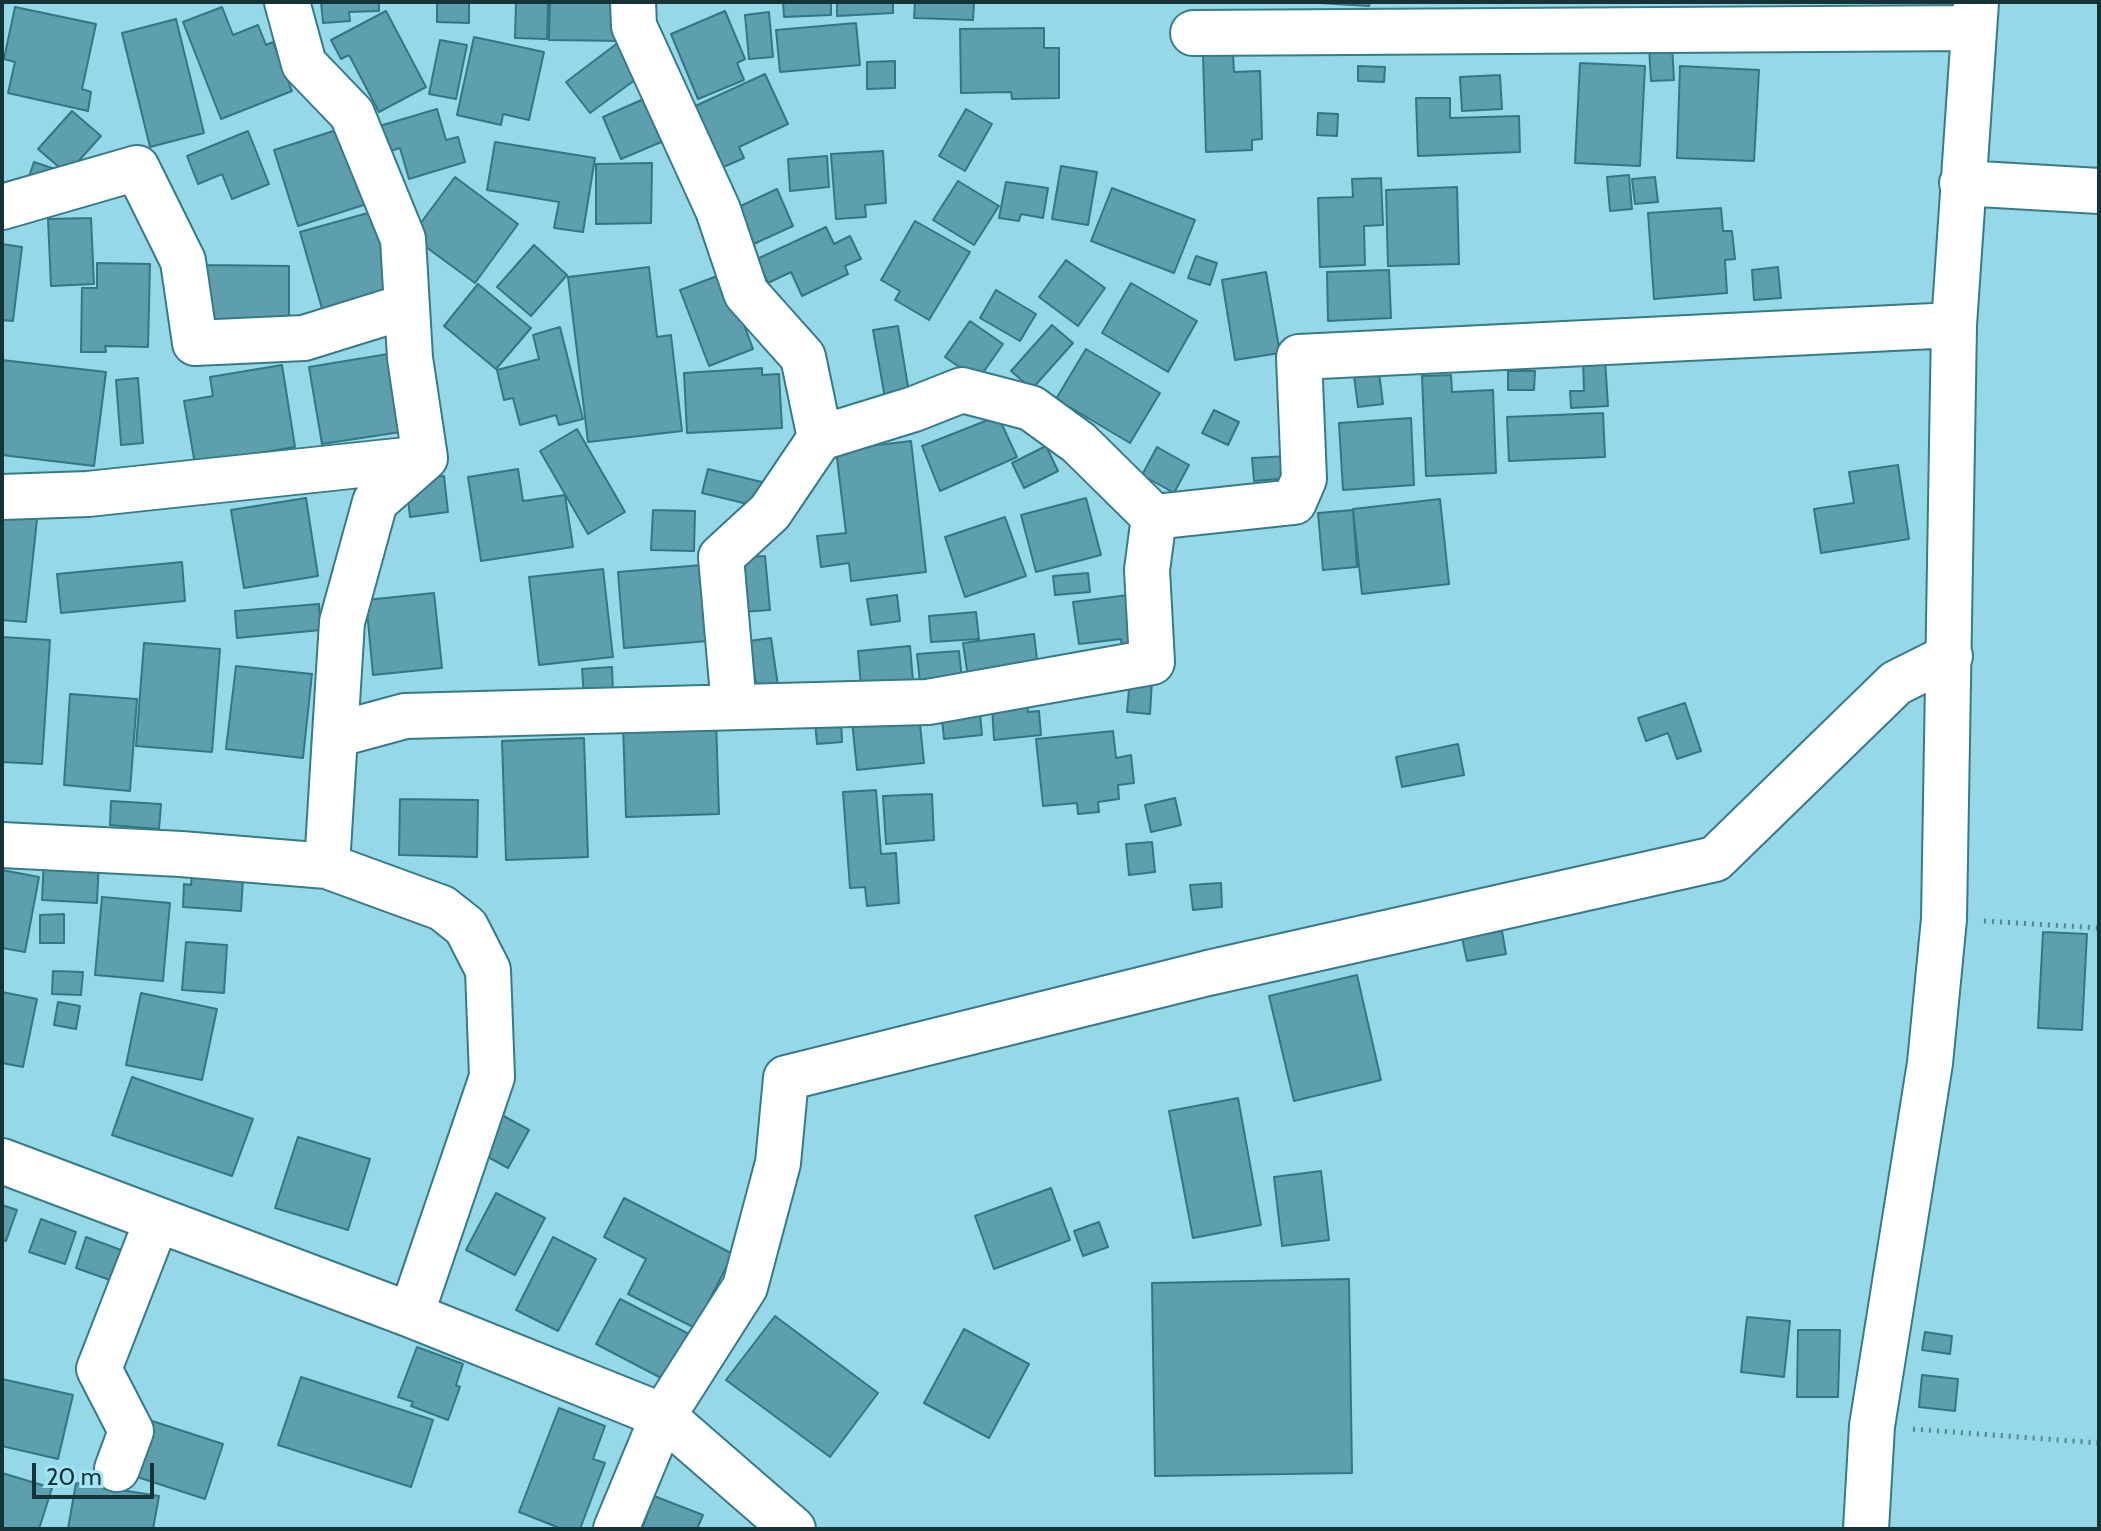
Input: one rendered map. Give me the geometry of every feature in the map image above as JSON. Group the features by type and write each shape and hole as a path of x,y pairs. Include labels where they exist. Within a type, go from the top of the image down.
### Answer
{"street":[{"path":"287,2 304,64 352,114 403,239 410,358 425,458"},
{"path":"633,2 634,26 718,210 746,293 803,357 820,438"},
{"path":"1193,33 1975,15 1954,325 1944,919 1930,1063 1872,1426 1866,1529"},
{"path":"2,207 137,168 183,261 195,343 304,338 407,306"},
{"path":"1962,183 2099,191"},
{"path":"1154,517 1294,502 1304,479 1299,357 1954,325"},
{"path":"734,707 721,557 770,512 820,438 914,409 962,390 1031,408 1079,443 1154,517"},
{"path":"2,497 88,494 425,458"},
{"path":"327,866 342,622 375,502 425,458"},
{"path":"335,735 405,716 928,702 1152,662 1147,570 1154,517"},
{"path":"616,1529 663,1416 745,1287 778,1163 786,1078 1208,973 1715,859 1896,683 1950,656"},
{"path":"2,845 181,854 327,866 442,908 466,927 488,970 492,1077 411,1315"},
{"path":"2,1161 411,1315 663,1416 793,1529"},
{"path":"117,1469 131,1431 99,1369 157,1220"}],"path":[{"path":"1944,919 2099,928"},
{"path":"1872,1426 2099,1443"}],"building":[{"path":"321,2 379,2 379,11 349,12 350,21 323,23"},
{"path":"437,2 469,2 469,23 437,22"},
{"path":"516,2 548,2 547,39 515,38"},
{"path":"550,2 626,2 626,41 549,40"},
{"path":"783,2 831,2 831,15 784,17"},
{"path":"837,2 893,2 893,13 837,16"},
{"path":"915,2 974,3 973,20 914,18"},
{"path":"1303,2 1370,2 1369,6"},
{"path":"15,7 96,24 82,89 91,92 88,111 8,93 15,62 4,59"},
{"path":"222,7 233,35 258,25 266,45 273,42 292,91 221,119 183,22"},
{"path":"386,11 426,87 379,112 349,55 341,59 331,40"},
{"path":"725,11 745,59 737,63 744,80 698,99 671,34"},
{"path":"769,12 773,57 749,59 745,15"},
{"path":"176,19 204,133 150,147 122,33"},
{"path":"856,23 860,65 780,72 776,30"},
{"path":"1044,28 1044,48 1059,48 1059,98 1012,99 1011,92 961,93 960,29"},
{"path":"474,37 544,52 529,120 503,114 501,125 457,115"},
{"path":"440,40 467,45 456,99 429,94"},
{"path":"619,42 643,74 590,113 566,82"},
{"path":"1672,45 1674,80 1651,81 1649,47"},
{"path":"1233,53 1234,72 1260,71 1262,139 1252,140 1252,150 1206,152 1203,55"},
{"path":"895,61 895,88 867,89 867,62"},
{"path":"1580,63 1645,66 1640,166 1575,163"},
{"path":"1358,66 1385,67 1384,82 1358,81"},
{"path":"1680,66 1759,70 1754,161 1677,158"},
{"path":"765,74 788,124 739,147 744,158 719,169 691,108"},
{"path":"1500,75 1502,109 1462,111 1460,77"},
{"path":"655,94 673,137 621,159 603,117"},
{"path":"1416,98 1450,98 1450,118 1519,116 1520,152 1418,156"},
{"path":"437,109 446,140 458,137 465,162 409,179 400,148 384,153 376,127"},
{"path":"966,109 992,124 965,171 939,156"},
{"path":"72,111 101,136 67,174 38,149"},
{"path":"1318,113 1338,114 1337,136 1317,135"},
{"path":"349,126 373,202 298,226 274,150"},
{"path":"248,131 269,184 232,199 222,174 198,184 187,156"},
{"path":"495,142 595,158 583,232 554,228 559,202 487,190"},
{"path":"883,151 886,203 865,205 866,217 836,219 831,154"},
{"path":"827,156 829,187 790,191 788,159"},
{"path":"34,162 58,170 27,182"},
{"path":"652,163 651,223 596,224 596,164"},
{"path":"1061,166 1097,172 1088,225 1052,219"},
{"path":"1629,175 1632,209 1610,211 1607,177"},
{"path":"455,177 518,224 475,283 411,236"},
{"path":"1655,177 1658,202 1635,204 1632,179"},
{"path":"1381,178 1383,225 1364,226 1365,265 1320,267 1318,198 1353,197 1352,179"},
{"path":"958,181 999,206 974,245 933,220"},
{"path":"1006,182 1048,188 1043,218 1021,214 1019,221 999,218"},
{"path":"1457,187 1459,264 1388,266 1386,190"},
{"path":"1112,188 1195,220 1174,273 1091,241"},
{"path":"777,189 793,226 747,247 730,211"},
{"path":"1721,208 1723,231 1732,231 1735,259 1725,260 1727,293 1654,299 1648,213"},
{"path":"375,211 398,290 323,312 300,232"},
{"path":"91,218 94,284 51,286 48,219"},
{"path":"915,221 970,252 929,320 895,300 900,291 881,280"},
{"path":"826,227 834,244 850,236 861,259 845,266 848,274 802,296 791,272 768,283 757,259"},
{"path":"2,244 22,247 13,321 2,320"},
{"path":"534,245 567,275 531,316 497,287"},
{"path":"1196,256 1217,263 1210,285 1188,278"},
{"path":"1066,260 1105,288 1078,326 1039,297"},
{"path":"97,263 150,264 148,347 105,346 106,352 81,352 82,288 97,288"},
{"path":"206,265 289,266 289,322 205,321"},
{"path":"649,267 657,337 671,335 682,431 588,442 568,277"},
{"path":"1778,267 1781,298 1754,300 1752,270"},
{"path":"1389,270 1391,318 1328,321 1327,272"},
{"path":"1266,272 1280,353 1235,360 1222,280"},
{"path":"725,273 753,349 709,366 680,290"},
{"path":"1131,283 1197,321 1168,372 1102,333"},
{"path":"478,284 531,328 496,369 444,326"},
{"path":"996,290 1036,314 1020,341 980,318"},
{"path":"970,321 1003,344 978,380 945,357"},
{"path":"1052,325 1073,343 1032,389 1011,371"},
{"path":"898,326 909,393 885,398 873,330"},
{"path":"560,327 583,419 559,425 556,415 520,425 513,398 504,400 497,370 539,359 533,335"},
{"path":"1086,349 1160,393 1130,443 1056,399"},
{"path":"394,353 407,431 322,444 309,367"},
{"path":"1605,359 1608,406 1571,408 1570,391 1584,391 1583,360"},
{"path":"2,360 106,372 94,466 2,455"},
{"path":"282,365 295,447 195,464 184,401 213,396 210,377"},
{"path":"1378,365 1383,404 1358,407 1353,368"},
{"path":"762,368 762,375 779,374 782,428 687,433 684,373"},
{"path":"1508,371 1535,371 1534,390 1508,390"},
{"path":"1451,375 1452,392 1493,390 1496,473 1426,476 1422,376"},
{"path":"138,378 143,443 121,445 116,380"},
{"path":"1214,410 1239,422 1228,445 1202,433"},
{"path":"1603,413 1605,457 1509,461 1507,417"},
{"path":"998,416 1017,457 940,491 922,446"},
{"path":"1411,418 1414,485 1343,490 1339,423"},
{"path":"577,429 625,512 588,534 540,451"},
{"path":"911,441 926,572 851,581 849,563 821,567 817,536 846,533 836,450"},
{"path":"1046,446 1058,471 1024,488 1012,463"},
{"path":"1157,447 1189,465 1174,493 1142,475"},
{"path":"1289,456 1291,478 1254,481 1252,458"},
{"path":"1898,465 1909,539 1821,553 1814,509 1854,503 1849,472"},
{"path":"518,469 523,501 565,495 573,547 481,561 468,477"},
{"path":"708,469 766,483 760,507 702,493"},
{"path":"444,476 448,512 410,517 406,481"},
{"path":"306,498 318,576 244,588 231,510"},
{"path":"1086,498 1101,555 1036,572 1021,515"},
{"path":"1440,499 1449,584 1362,594 1353,509"},
{"path":"2,506 38,510 26,622 2,620"},
{"path":"653,510 695,511 694,551 651,550"},
{"path":"1353,510 1357,567 1323,570 1318,513"},
{"path":"1005,517 1026,576 965,597 945,537"},
{"path":"765,556 770,610 741,612 736,558"},
{"path":"182,562 185,601 61,613 57,574"},
{"path":"702,565 708,641 624,648 618,572"},
{"path":"603,569 613,657 539,665 529,577"},
{"path":"1088,573 1090,592 1055,595 1053,576"},
{"path":"434,593 442,668 373,675 366,600"},
{"path":"1136,594 1143,647 1122,650 1121,639 1079,644 1073,602"},
{"path":"897,595 900,621 871,625 867,599"},
{"path":"319,604 321,630 237,638 235,611"},
{"path":"976,612 979,639 931,642 929,616"},
{"path":"1034,634 1039,676 968,677 963,643"},
{"path":"2,637 50,640 42,764 2,762"},
{"path":"771,638 778,686 757,690 749,641"},
{"path":"144,643 220,649 212,752 136,746"},
{"path":"910,646 913,681 861,686 858,651"},
{"path":"959,651 962,679 920,682 917,654"},
{"path":"236,666 312,674 303,758 226,749"},
{"path":"612,667 613,694 584,697 582,669"},
{"path":"1130,678 1152,680 1150,714 1127,712"},
{"path":"70,694 137,699 130,791 64,785"},
{"path":"1685,703 1701,751 1677,759 1668,733 1646,741 1638,718"},
{"path":"979,704 982,735 944,739 941,708"},
{"path":"1027,704 1028,712 1039,711 1041,735 994,740 992,707"},
{"path":"918,705 924,763 857,770 851,711"},
{"path":"716,719 719,814 626,817 623,723"},
{"path":"841,720 842,742 817,744 815,721"},
{"path":"1113,731 1116,758 1131,755 1134,783 1118,785 1119,799 1098,802 1099,812 1078,814 1077,803 1043,806 1036,739"},
{"path":"584,738 588,857 506,860 502,741"},
{"path":"1458,744 1464,775 1402,787 1396,757"},
{"path":"876,790 881,854 896,853 899,903 867,906 865,887 850,888 843,792"},
{"path":"932,794 934,840 886,844 883,796"},
{"path":"1175,798 1181,825 1151,832 1145,805"},
{"path":"400,799 478,800 477,857 399,855"},
{"path":"111,801 161,804 159,829 110,825"},
{"path":"1152,842 1155,872 1129,875 1126,844"},
{"path":"44,857 99,859 97,903 42,900"},
{"path":"193,859 244,862 241,911 183,907 184,884 191,885"},
{"path":"2,870 39,877 25,952 2,948"},
{"path":"1221,883 1222,907 1193,910 1190,885"},
{"path":"102,897 170,903 163,981 95,975"},
{"path":"64,914 64,943 40,943 40,915"},
{"path":"1502,931 1506,954 1467,961 1462,938"},
{"path":"2043,932 2087,934 2082,1030 2038,1028"},
{"path":"186,942 227,945 224,993 182,990"},
{"path":"53,971 83,972 81,995 52,994"},
{"path":"1357,975 1381,1080 1294,1101 1269,996"},
{"path":"2,992 37,999 23,1067 2,1063"},
{"path":"141,993 217,1009 202,1080 126,1065"},
{"path":"58,1002 80,1006 76,1029 54,1025"},
{"path":"132,1077 253,1119 232,1176 112,1135"},
{"path":"1238,1098 1261,1225 1193,1238 1169,1111"},
{"path":"500,1114 529,1130 508,1168 479,1152"},
{"path":"298,1137 370,1159 348,1230 275,1208"},
{"path":"1321,1171 1329,1240 1282,1246 1274,1177"},
{"path":"1051,1188 1070,1240 994,1269 975,1216"},
{"path":"496,1193 545,1218 515,1275 466,1250"},
{"path":"624,1198 733,1254 695,1328 628,1294 646,1259 604,1237"},
{"path":"2,1205 17,1210 6,1241 2,1240"},
{"path":"41,1219 76,1232 65,1264 29,1252"},
{"path":"1099,1222 1108,1247 1083,1256 1074,1231"},
{"path":"86,1237 121,1250 110,1280 76,1268"},
{"path":"553,1237 596,1259 558,1331 516,1310"},
{"path":"1349,1279 1352,1473 1155,1476 1152,1283"},
{"path":"620,1299 689,1334 665,1380 596,1344"},
{"path":"775,1316 878,1393 830,1457 726,1380"},
{"path":"1747,1317 1790,1321 1784,1377 1741,1372"},
{"path":"964,1329 1029,1364 989,1438 924,1403"},
{"path":"1798,1330 1840,1330 1838,1397 1797,1397"},
{"path":"1925,1332 1952,1336 1950,1354 1922,1350"},
{"path":"417,1347 463,1364 456,1385 460,1387 448,1420 411,1406 413,1402 398,1397"},
{"path":"1922,1375 1958,1379 1955,1411 1919,1407"},
{"path":"301,1377 433,1420 411,1487 278,1445"},
{"path":"2,1379 73,1395 58,1459 2,1446"},
{"path":"559,1408 605,1426 593,1459 605,1463 580,1529 562,1529 519,1512"},
{"path":"149,1420 223,1444 205,1499 131,1475"},
{"path":"2,1473 52,1488 39,1529 2,1529"},
{"path":"76,1483 159,1496 153,1529 68,1529"},
{"path":"654,1496 703,1515 697,1529 642,1529"}]}
